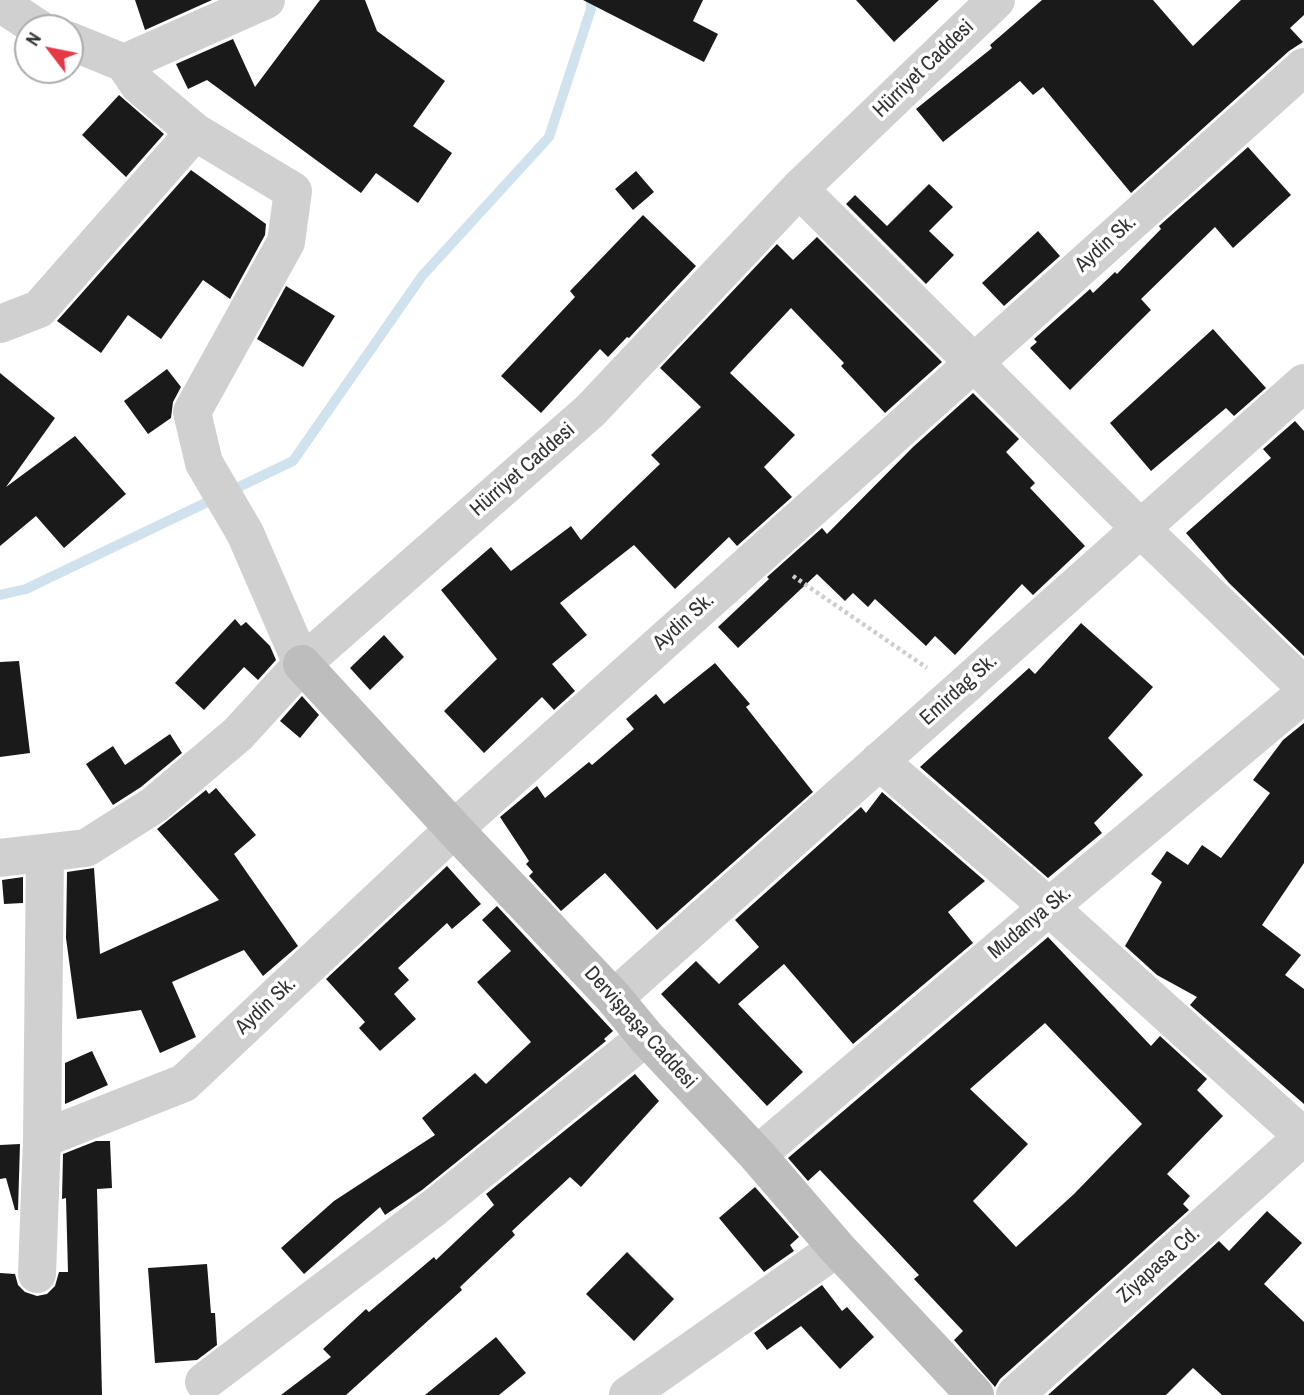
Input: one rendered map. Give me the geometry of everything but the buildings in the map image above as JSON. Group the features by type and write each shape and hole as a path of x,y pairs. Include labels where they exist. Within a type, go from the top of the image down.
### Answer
{"street":[{"path":"124,64 266,0"},
{"path":"0,3 17,14"},
{"name":"Hürriyet Caddesi","path":"0,858 86,848 154,805 238,734 302,664 591,410 799,189 981,4"},
{"path":"84,47 124,64 139,85 195,132 293,191 286,242 192,412 204,463 245,533 302,664"},
{"name":"Aydin Sk.","path":"42,1139 184,1083 454,829 1304,67"},
{"path":"0,324 39,309 195,132"},
{"path":"799,189 1139,528 1304,686"},
{"name":"Emirdag Sk.","path":"614,998 1304,383"},
{"name":"Dervişpaşa Caddesi","path":"302,664 614,998 646,1037 757,1155 836,1248 975,1395"},
{"name":"Mudanya Sk.","path":"757,1155 1304,694"},
{"path":"878,761 1049,907 1304,1137"},
{"path":"37,1275 42,1139 45,854"},
{"path":"204,1382 435,1207 646,1037"},
{"name":"Ziyapasa Cd.","path":"1015,1395 1304,1137"},
{"path":"628,1395 836,1248"}],"path":[{"path":"760,554 960,690"}],"waterway":[{"path":"0,595 26,589 293,461 422,276 549,137 591,9 591,0"}]}
